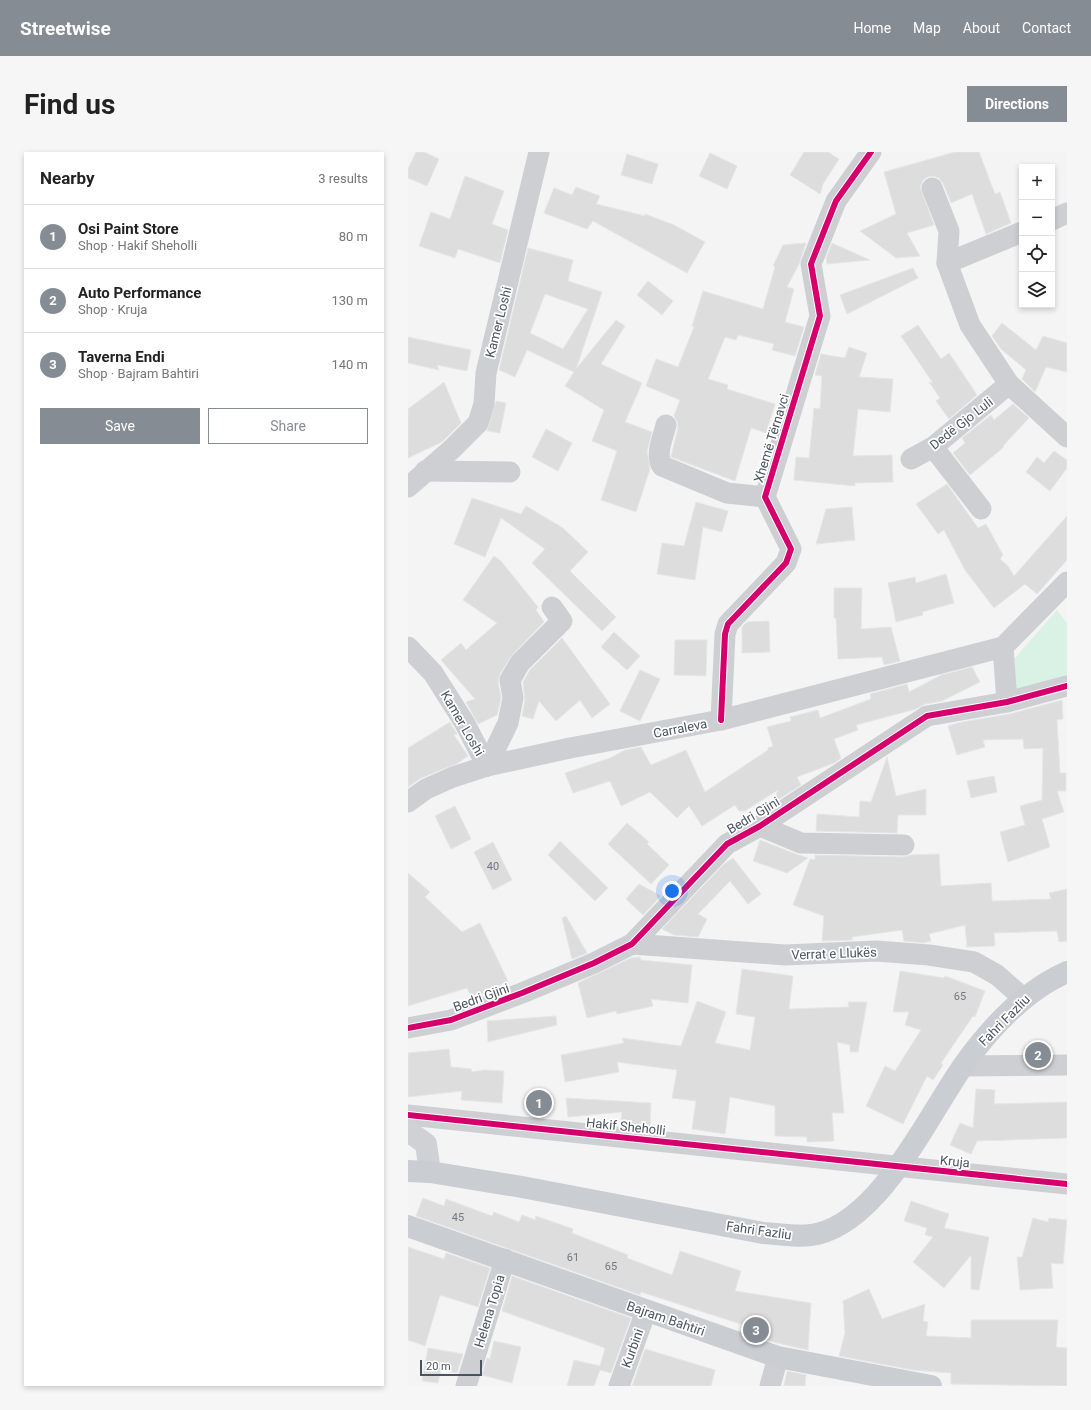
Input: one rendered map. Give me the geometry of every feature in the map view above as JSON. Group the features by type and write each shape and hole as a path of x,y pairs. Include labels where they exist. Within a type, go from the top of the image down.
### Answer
{"main road":[{"name":"Fahri Fazliu","path":"408,1171 430,1172 522,1187 763,1233 798,1236 817,1234 840,1225 855,1214 883,1186 900,1164 963,1066 986,1036 1023,998 1056,977 1067,972"},
{"path":"408,1131 426,1144 430,1172"},
{"name":"Bajram Bahtiri","path":"408,1226 505,1259 646,1311 778,1357 931,1386"}],"street":[{"name":"Kamer Loshi","path":"408,487 452,449 478,423 484,404 486,373 539,152"},
{"name":"Xhemë Tërnavci","path":"721,720 725,634 728,624 786,563 790,549 765,496 820,316 811,264 836,201 871,152"},
{"path":"932,188 949,231 947,264 970,325 1009,384 1067,437"},
{"path":"1055,219 1067,213"},
{"path":"947,264 1019,233"},
{"name":"Dedë Gjo Luli","path":"911,460 933,447 1009,384"},
{"path":"666,425 658,455 662,466 727,493 765,496"},
{"path":"933,447 981,509"},
{"path":"425,471 510,472"},
{"path":"1007,702 1003,647 1067,582"},
{"name":"Kamer Loshi","path":"487,766 508,723 513,698 510,680 520,663 562,621 552,607"},
{"name":"Kamer Loshi","path":"408,647 433,673 464,722 487,766"},
{"name":"Carraleva","path":"408,802 426,789 453,777 487,766 570,748 721,720 1003,647"},
{"name":"Bedri Gjini","path":"408,1028 451,1020 515,996 594,963 632,944 726,844 760,826 927,716 1007,702 1067,686"},
{"name":"Bedri Gjini","path":"760,826 801,843 904,844"},
{"name":"Verrat e Llukës","path":"632,944 785,955 876,951 929,955 974,962 997,975 1023,998"},
{"path":"963,1066 1067,1065"},
{"name":"Hakif Sheholli","path":"408,1114 841,1160"},
{"name":"Kruja","path":"841,1160 1067,1184"},
{"name":"Helena Topia","path":"466,1386 505,1259"},
{"name":"Kurbini","path":"618,1386 646,1311"},
{"path":"770,1386 778,1357"}],"green space":[{"path":"1057,610 1067,623 1067,680 1016,691 1014,659"}],"building":[{"path":"416,152 424,152 439,159 427,186 408,178 408,169"},
{"path":"804,152 828,152 839,159 823,184 820,194 790,175"},
{"path":"955,152 979,152 995,194 1000,192 1011,223 986,234 972,194 951,203 943,183 939,178 933,176 927,177 923,180 920,187 934,225 907,233 920,256 896,258 860,231 896,214 884,172"},
{"path":"710,153 737,166 727,189 699,176"},
{"path":"627,154 658,164 652,184 621,175"},
{"path":"465,176 504,191 492,224 508,230 500,263 458,249 455,258 419,246 431,212 450,219"},
{"path":"576,187 600,196 596,204 645,216 645,214 674,225 705,242 687,273 593,221 587,229 544,213 554,188 572,195"},
{"path":"806,243 799,264 787,287 794,289 785,322 804,327 795,356 772,350 774,344 738,335 736,340 725,337 708,379 728,385 727,389 775,404 766,433 751,428 735,481 671,457 678,428 677,421 674,416 680,400 646,386 656,359 678,367 694,327 692,326 703,291 763,309 775,267 773,266 783,245"},
{"path":"832,243 870,260 827,264 826,258"},
{"path":"528,248 573,260 568,281 602,292 576,369 616,320 625,326 601,364 642,383 625,422 652,432 647,451 650,469 636,512 601,500 617,451 592,441 604,410 565,386 574,372 527,350 515,377 499,370","holes":["545,294 588,309 563,349 530,333"]},
{"path":"913,268 918,278 847,314 840,295"},
{"path":"648,281 673,301 662,315 637,295"},
{"path":"1002,323 1036,350 1043,336 1067,343 1067,372 1046,367 1035,392 1022,379 1026,370 1001,349 992,336"},
{"path":"918,325 941,359 949,353 977,395 949,419 936,401 940,398 929,382 933,383 901,336"},
{"path":"408,337 471,350 467,371 437,365 439,370 408,363"},
{"path":"849,347 867,353 859,377 893,379 890,412 858,409 853,456 892,455 893,482 855,483 855,486 794,480 796,457 809,458 814,408 820,409 822,376 815,375 821,354 845,358"},
{"path":"444,382 461,423 442,442 408,458 408,409"},
{"path":"496,401 506,403 500,433 487,431"},
{"path":"1013,404 1029,418 1003,446 1004,447 970,475 953,453 965,443 962,438 991,415 994,420"},
{"path":"546,429 572,443 558,471 532,457"},
{"path":"1054,451 1067,460 1067,468 1050,491 1026,472 1037,457 1044,463"},
{"path":"947,484 978,528 986,524 1003,555 1000,559 1008,566 1014,576 1067,516 1067,560 1037,594 1025,584 994,608 965,570 944,530 938,534 916,504"},
{"path":"472,498 521,514 526,506 563,528 588,552 570,571 616,617 602,631 532,563 545,549 501,518 485,557 454,544"},
{"path":"696,502 728,511 722,532 703,527 695,580 657,574 662,543 684,546"},
{"path":"852,507 855,540 816,544 826,509"},
{"path":"494,556 501,561 538,607 536,610 544,622 512,655 500,674 498,682 501,698 497,715 478,724 466,702 475,699 441,660 461,643 466,650 497,623 463,600"},
{"path":"946,574 954,603 922,612 923,615 896,622 888,583 915,577 916,583"},
{"path":"834,588 862,588 861,629 891,627 900,661 884,665 882,657 838,659 836,618 834,618"},
{"path":"769,621 770,652 742,653 742,627 747,622"},
{"path":"614,632 640,656 627,670 601,647"},
{"path":"562,638 610,704 592,718 580,700 556,721 539,701 533,719 522,716 525,700 523,682 530,670"},
{"path":"675,640 707,640 706,676 674,675"},
{"path":"972,667 980,682 942,701 925,704 916,709 856,725 858,730 834,739 841,758 834,763 797,777 801,785 773,803 778,790 745,811 739,811 735,805 702,826 689,806 677,818 650,792 621,806 610,781 573,793 565,773 610,758 625,750 641,747 651,765 686,750 705,792 773,746 767,727 791,721 790,717 818,710 820,718 871,699 870,694 907,684 909,692 941,675"},
{"path":"640,670 660,679 640,721 620,711"},
{"path":"1062,700 1063,719 1057,720 1060,773 1066,773 1066,791 1057,791 1064,812 1042,819 1050,847 1008,862 1000,832 1025,825 1020,806 1042,800 1043,748 1024,749 1023,739 983,740 985,747 957,755 948,726 962,722 1010,714"},
{"path":"450,722 457,734 454,735 468,756 458,763 421,778 408,787 408,748"},
{"path":"887,757 896,796 926,789 926,815 898,815 897,833 816,831 817,814 859,817 860,801 871,802"},
{"path":"994,776 997,792 971,798 967,781"},
{"path":"455,806 471,839 451,849 435,816"},
{"path":"627,823 649,842 647,844 669,865 651,884 608,844"},
{"path":"760,840 808,858 787,873 753,861"},
{"path":"560,841 608,888 595,901 548,855"},
{"path":"493,842 512,880 493,890 474,852"},
{"path":"939,854 941,886 991,883 992,901 1051,899 1049,893 1067,889 1067,941 1059,942 1057,931 994,933 995,946 967,947 965,925 929,934 931,941 924,943 904,941 902,930 852,937 852,940 822,941 824,916 793,905 810,859 815,860 815,855 904,857 911,855"},
{"path":"733,858 761,894 748,904 730,881 698,914 707,919 698,937 674,935 662,929 724,864"},
{"path":"408,873 430,892 425,897 462,932 480,923 508,981 472,999 467,988 408,1006"},
{"path":"639,884 661,896 643,915 626,899"},
{"path":"566,916 587,953 572,959 562,918"},
{"path":"640,957 641,960 692,965 688,1003 651,999 653,1006 617,1014 616,1011 587,1018 578,983 631,958"},
{"path":"742,969 793,976 789,1009 849,1007 848,1002 867,1002 858,1052 850,1052 850,1045 837,1042 844,1113 832,1113 834,1141 807,1142 807,1137 775,1136 775,1106 730,1097 725,1134 692,1129 696,1101 672,1098 677,1070 617,1062 619,1072 565,1082 561,1055 624,1043 622,1038 681,1046 697,1001 726,1012 715,1043 750,1050 755,1017 736,1014"},
{"path":"900,971 944,978 945,976 985,991 975,1017 973,1016 941,1063 943,1065 933,1080 927,1076 903,1124 866,1106 885,1066 895,1071 921,1030 905,1025 909,1012 893,1012"},
{"path":"556,1016 557,1025 488,1042 487,1021"},
{"path":"449,1049 451,1067 471,1069 472,1072 484,1070 504,1071 502,1103 461,1100 462,1091 408,1097 408,1053"},
{"path":"976,1089 995,1090 994,1104 1067,1102 1067,1138 977,1141 971,1154 950,1145 960,1123 973,1128"},
{"path":"566,1098 651,1103 650,1128 621,1125 622,1112 568,1117"},
{"path":"423,1198 444,1206 446,1199 492,1216 494,1212 519,1222 522,1215 535,1220 536,1216 573,1229 572,1233 628,1255 627,1258 672,1275 680,1251 741,1271 735,1291 811,1303 808,1350 773,1342 748,1333 750,1327 641,1292 640,1295 416,1216"},
{"path":"911,1201 949,1214 944,1228 989,1237 979,1290 971,1289 971,1255 944,1288 913,1262 933,1237 925,1235 927,1228 904,1221"},
{"path":"1033,1218 1048,1222 1049,1218 1067,1220 1063,1264 1051,1263 1053,1288 1020,1290 1017,1257 1022,1257"},
{"path":"408,1247 444,1259 446,1253 490,1268 478,1307 440,1295 425,1346 408,1340"},
{"path":"512,1276 631,1318 611,1373 600,1370 594,1386 567,1386 574,1360 600,1366 605,1348 502,1311"},
{"path":"869,1289 882,1319 925,1304 923,1321 928,1322 926,1336 971,1338 971,1320 1058,1320 1056,1347 1067,1348 1067,1386 951,1384 951,1373 913,1370 839,1356 845,1333 843,1301"},
{"path":"494,1341 521,1347 512,1383 482,1375 487,1358 490,1359"},
{"path":"428,1348 463,1354 457,1373 441,1370 438,1383 422,1381"},
{"path":"645,1349 715,1370 711,1386 632,1386"},
{"path":"787,1371 806,1375 805,1386 784,1386"}],"cycle path":[{"path":"721,720 725,634 728,624 786,563 791,549 765,497 820,316 811,264 836,201 871,152"},
{"path":"408,1028 451,1020 522,993 594,963 632,944 727,844 760,826 927,716 1007,702 1067,686"},
{"path":"408,1115 1067,1184"}],"place":[{"name":"Auto Performance","path":"1038,1055"},
{"name":"Osi Paint Store","path":"539,1103"},
{"name":"Taverna Endi","path":"756,1330"}]}
